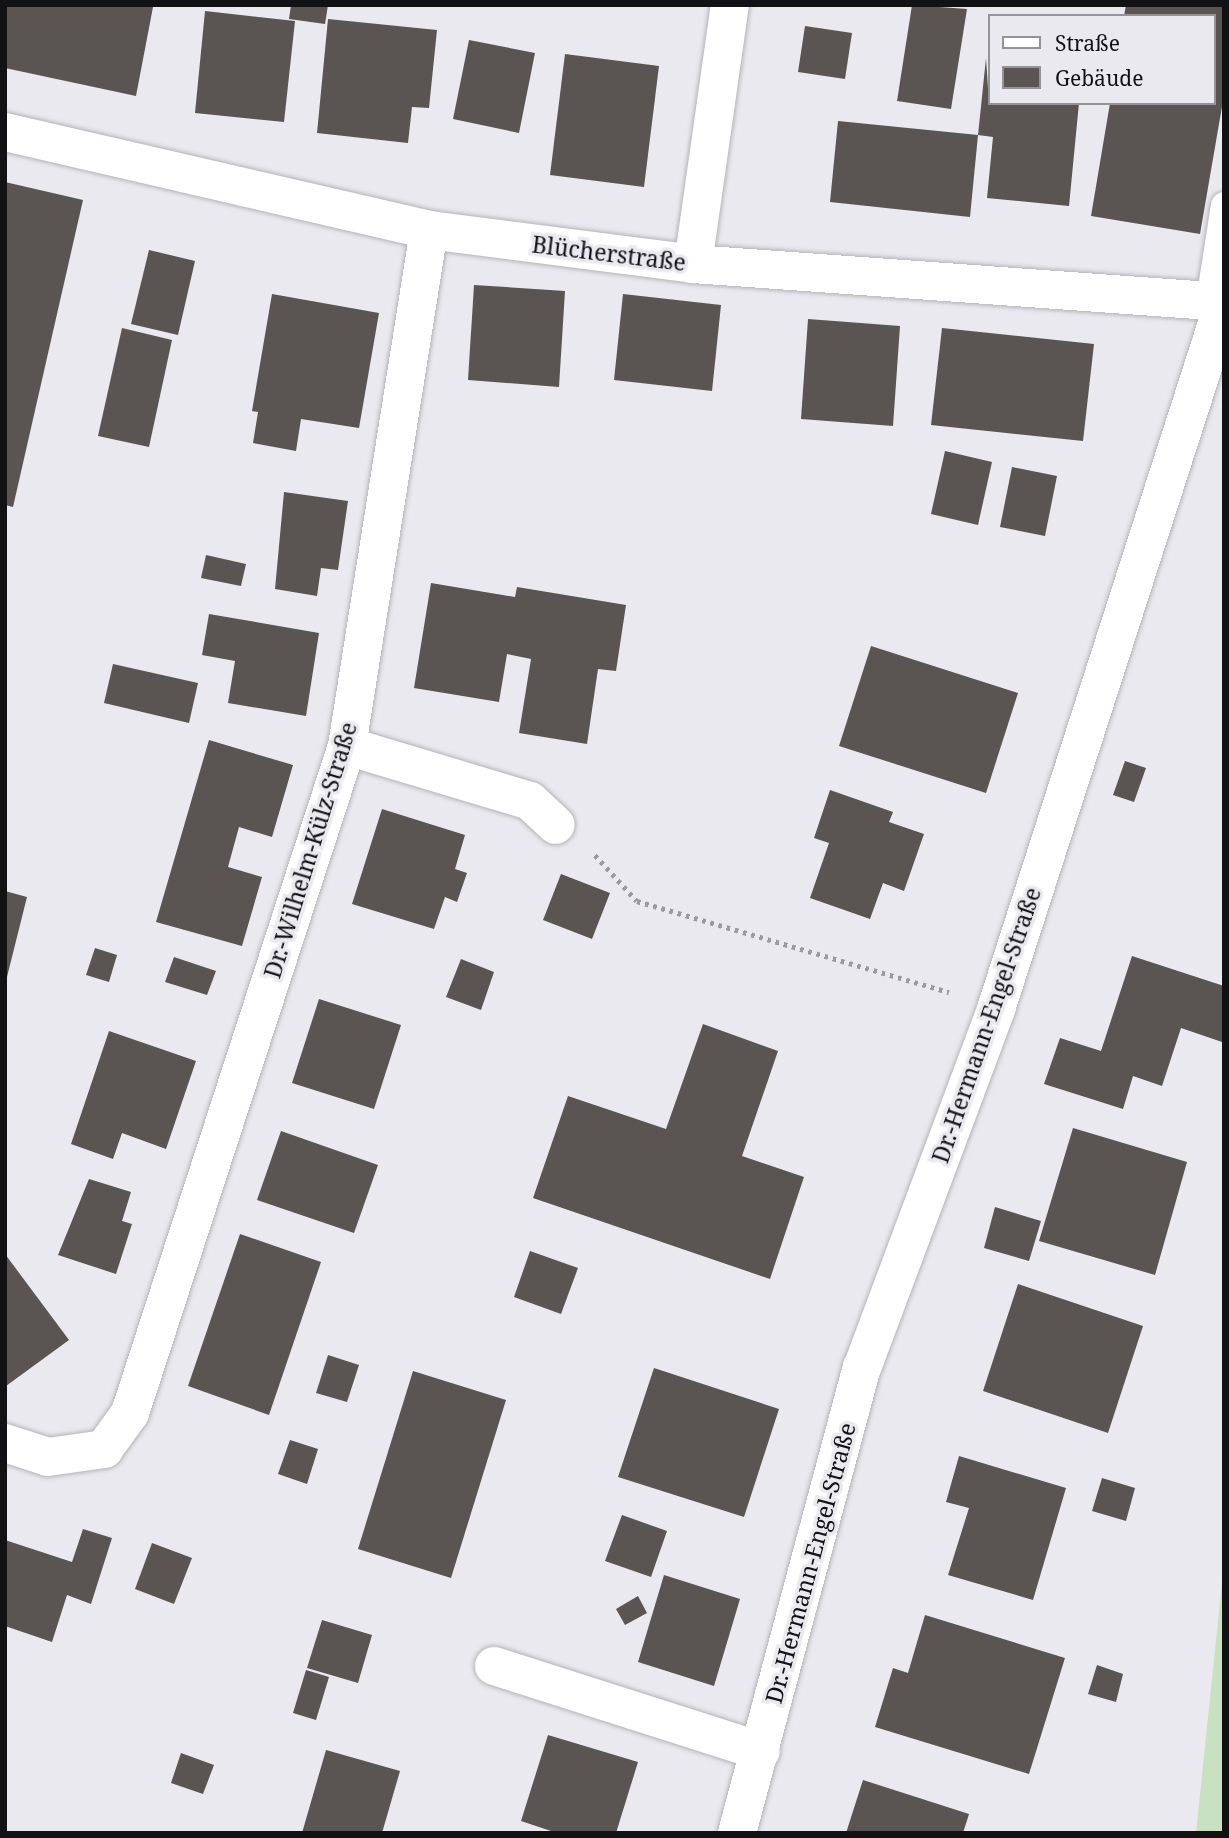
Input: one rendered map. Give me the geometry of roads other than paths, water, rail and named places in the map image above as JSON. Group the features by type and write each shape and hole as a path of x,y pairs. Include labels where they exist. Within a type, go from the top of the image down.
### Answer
{"street":[{"path":"693,264 730,5"},
{"name":"Blücherstraße","path":"5,132 429,230 693,264 1219,302"},
{"name":"Dr.-Wilhelm-Külz-Straße","path":"5,1443 48,1457 104,1449 130,1413 347,746 429,230"},
{"name":"Dr.-Hermann-Engel-Straße","path":"737,1833 862,1368 997,1006 1219,302"},
{"path":"347,746 530,802 556,825"},
{"path":"494,1666 761,1751"}],"lane":[{"path":"1219,302 1224,205"}]}
